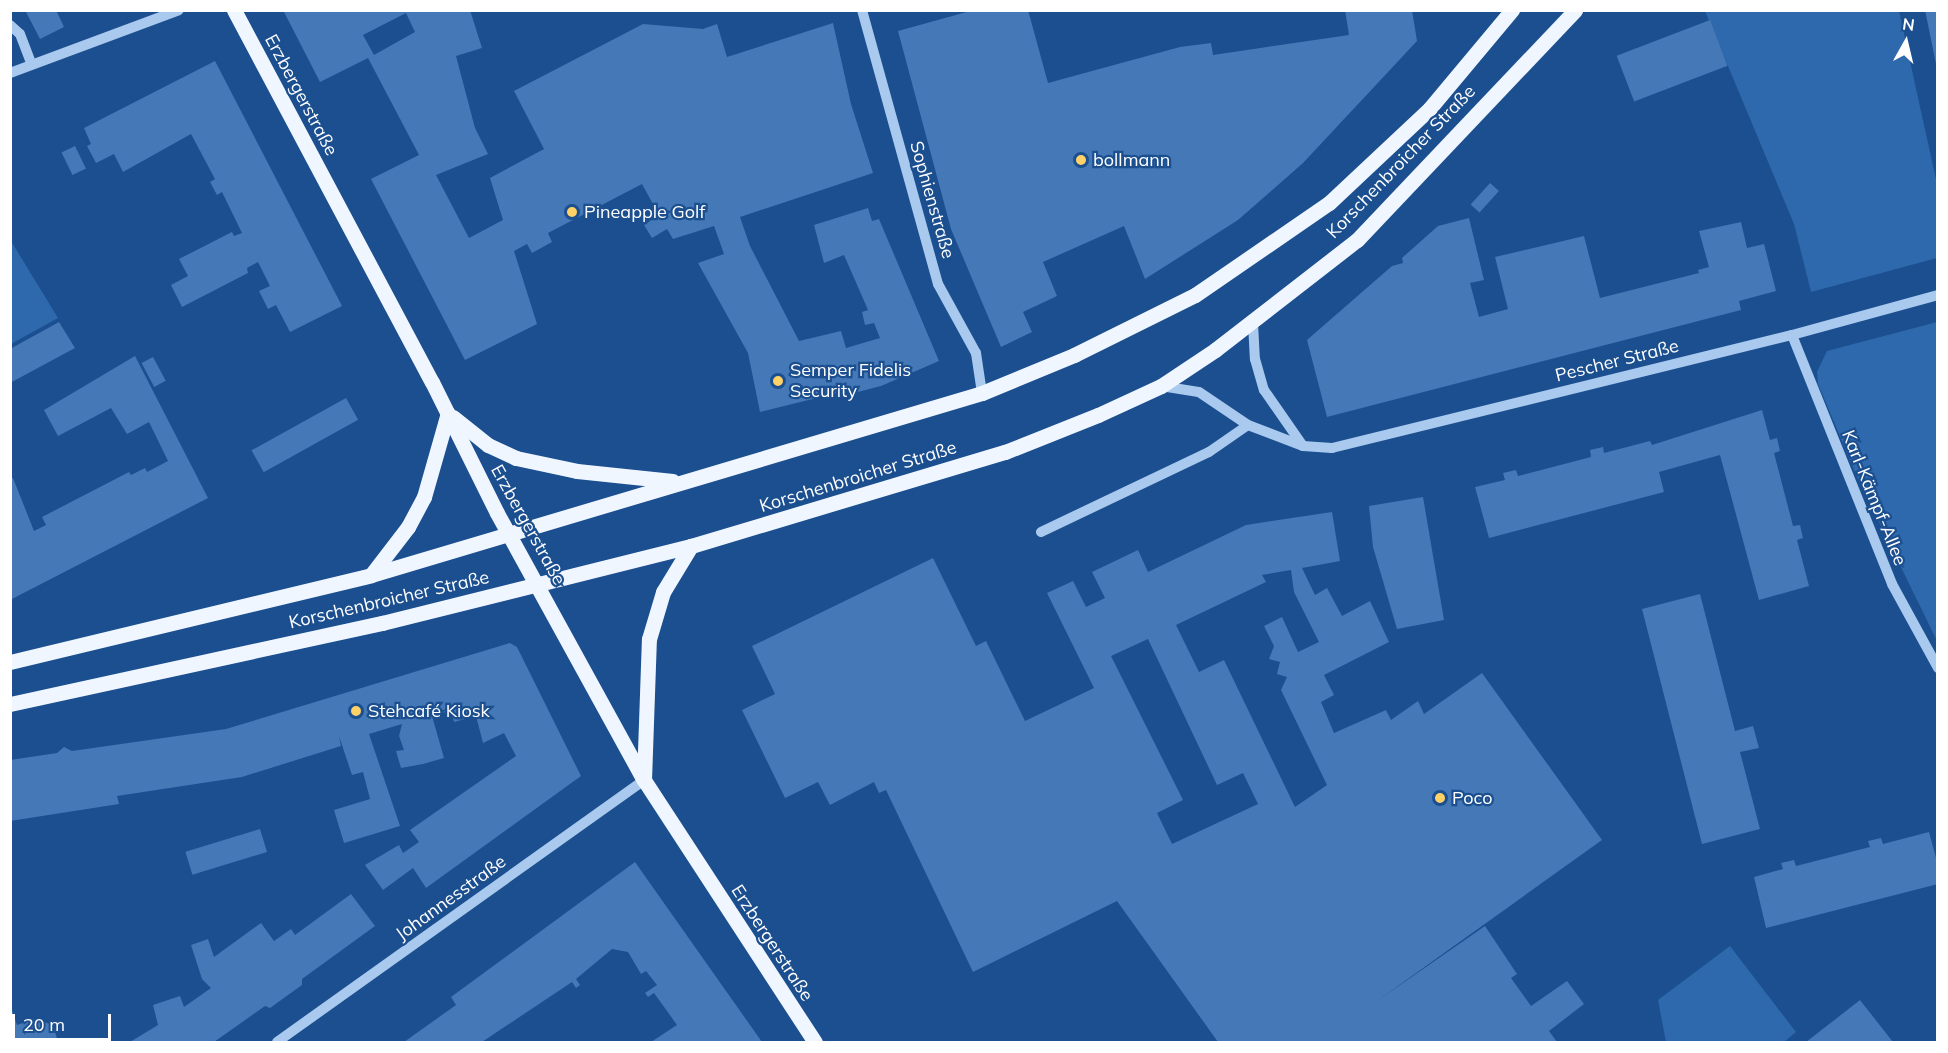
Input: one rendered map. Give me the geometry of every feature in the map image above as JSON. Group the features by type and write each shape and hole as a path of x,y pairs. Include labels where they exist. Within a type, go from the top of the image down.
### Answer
{"main road":[{"name":"Erzbergerstraße","path":"234,10 448,413 507,531 644,780 815,1042"},
{"name":"Korschenbroicher Straße","path":"10,662 371,575 507,531 982,393 1131,330 1186,300 1329,203 1430,108 1512,10"},
{"name":"Korschenbroicher Straße","path":"10,704 538,585 691,546 1005,452 1161,386 1253,323 1357,240 1575,10"},
{"path":"371,575 408,526 424,497 448,413 489,445 516,459 578,471 680,482"},
{"path":"644,780 649,639 663,592 691,546"}],"street":[{"path":"10,73 31,63 179,10"},
{"name":"Sophienstraße","path":"862,10 938,284 976,353 982,393"},
{"path":"10,25 20,34 31,63"},
{"name":"Pescher Straße","path":"1161,386 1199,392 1248,425 1303,446 1332,448 1792,335 1938,295"},
{"path":"1253,323 1255,359 1264,390 1303,446"},
{"name":"Karl-Kämpf-Allee","path":"1792,335 1892,584 1938,668"},
{"path":"1041,532 1209,452 1248,425"},
{"name":"Johannesstraße","path":"277,1042 644,780"}],"shaded area":[{"path":"1705,11 1899,11 1937,184 1937,258 1811,292 1794,224"},
{"path":"11,241 58,318 10,344"},
{"path":"1938,322 1937,641 1857,477 1818,384 1817,372 1827,351"},
{"path":"1730,946 1796,1032 1784,1042 1666,1042 1658,1000"}],"building":[{"path":"25,10 56,10 64,27 40,39"},
{"path":"283,10 470,10 482,48 456,56 475,128 488,154 436,175 469,238 503,220 490,178 544,149 514,91 643,24 703,29 717,24 727,57 833,23 851,104 873,173 740,217 750,246 799,341 841,331 846,348 880,338 874,323 865,325 862,312 868,310 844,255 824,263 814,225 868,208 872,221 879,219 939,361 881,386 858,392 857,388 760,412 748,353 698,263 724,254 714,226 673,239 667,229 652,238 644,225 659,215 642,184 548,233 552,242 532,253 527,244 514,251 537,324 465,360 371,179 419,155 368,58 320,82","holes":["406,13 415,32 374,55 363,35"]},
{"path":"974,10 1028,10 1048,83 1180,47 1211,43 1213,55 1349,35 1345,10 1412,10 1417,41 1303,163 1238,220 1145,279 1124,226 1043,262 1057,296 1023,312 1032,332 1001,347 951,229 898,31"},
{"path":"1925,10 1938,10 1938,64 1936,64"},
{"path":"1710,20 1728,66 1634,102 1617,56"},
{"path":"215,61 342,306 290,332 276,305 268,309 259,291 270,286 258,262 247,268 248,273 182,307 171,285 188,276 179,259 232,232 234,236 242,233 222,192 217,195 210,182 215,179 191,134 123,172 114,154 96,163 87,146 91,144 84,128"},
{"path":"75,146 86,168 72,175 62,153"},
{"path":"1490,183 1499,191 1480,213 1471,205"},
{"path":"1469,218 1484,280 1470,283 1479,317 1508,309 1495,257 1584,236 1600,298 1699,273 1698,270 1709,267 1699,231 1741,222 1747,248 1764,244 1776,291 1739,301 1741,310 1327,417 1307,340 1392,266 1403,263 1402,258 1438,226"},
{"path":"59,322 75,348 10,383 10,349"},
{"path":"135,356 208,498 10,600 10,479 13,478 34,531 46,525 42,517 129,472 131,475 145,468 147,472 168,461 149,422 127,434 111,408 58,436 44,410"},
{"path":"153,357 166,381 154,387 142,363"},
{"path":"346,398 358,420 264,472 252,450"},
{"path":"1762,410 1770,440 1777,438 1780,451 1774,453 1793,526 1800,525 1803,538 1797,540 1809,586 1759,600 1720,455 1659,472 1664,492 1489,538 1475,487 1505,480 1503,473 1516,470 1518,476 1591,457 1590,450 1603,447 1604,453 1650,441 1652,445"},
{"path":"1423,497 1444,620 1397,629 1373,547 1369,506"},
{"name":"Poco","path":"1332,512 1340,561 1302,568 1315,595 1327,588 1342,616 1370,601 1389,642 1324,675 1334,695 1321,702 1334,733 1386,710 1391,720 1418,701 1424,714 1482,673 1602,840 1377,1001 1485,926 1517,974 1511,978 1531,1006 1567,981 1584,1004 1549,1031 1557,1042 1218,1042 1117,901 973,972 886,790 879,793 874,782 830,805 818,782 785,798 742,710 775,694 752,646 933,558 976,646 986,641 1025,721 1094,688 1047,593 1073,581 1086,607 1105,598 1092,572 1138,550 1148,572 1246,525","holes":["1291,570 1294,592 1319,642 1298,652 1282,617 1264,626 1274,646 1269,659 1280,662 1277,674 1287,677 1281,690 1327,785 1295,807 1224,660 1199,672 1176,625 1266,582 1262,575","1148,639 1217,785 1243,773 1258,804 1172,844 1157,813 1183,800 1111,656"]},
{"path":"1700,594 1735,731 1753,726 1759,748 1740,752 1760,829 1702,844 1642,609"},
{"path":"510,643 517,647 581,776 426,888 413,868 383,890 365,865 399,845 403,853 419,842 410,830 516,756 504,733 483,743 476,716 454,722 451,710 432,716 444,758 401,768 396,751 404,750 399,736 402,724 369,734 400,826 344,843 334,810 370,799 363,772 352,775 339,736 341,746 242,777 117,796 119,804 10,821 10,760 57,753 64,747 72,751 226,729"},
{"path":"260,829 267,852 192,875 185,852"},
{"path":"1929,832 1938,865 1938,884 1766,928 1754,877 1783,869 1781,863 1794,860 1796,866 1870,847 1868,841 1881,838 1883,844"},
{"path":"635,862 762,1042 651,1042 677,1025 654,993 648,997 645,993 657,985 646,971 641,974 628,952 612,949 576,979 580,985 576,988 572,982 482,1042 404,1042 456,1005 451,997"},
{"path":"351,894 375,926 302,979 302,985 270,1008 265,1006 214,1042 130,1042 158,1025 153,1005 180,996 184,1007 211,988 202,979 191,945 208,939 214,957 261,923 274,941 291,929 295,935"},
{"path":"1860,1000 1893,1042 1806,1042 1837,1018"},
{"path":"10,1004 17,1025 35,1019 53,1025 58,1042 10,1042"}],"place":[{"name":"bollmann","path":"1081,160"},
{"name":"Pineapple Golf","path":"572,212"},
{"name":"Semper Fidelis Security","path":"778,381"},
{"name":"Stehcafé Kiosk","path":"356,711"},
{"name":"Poco","path":"1440,798"}]}
